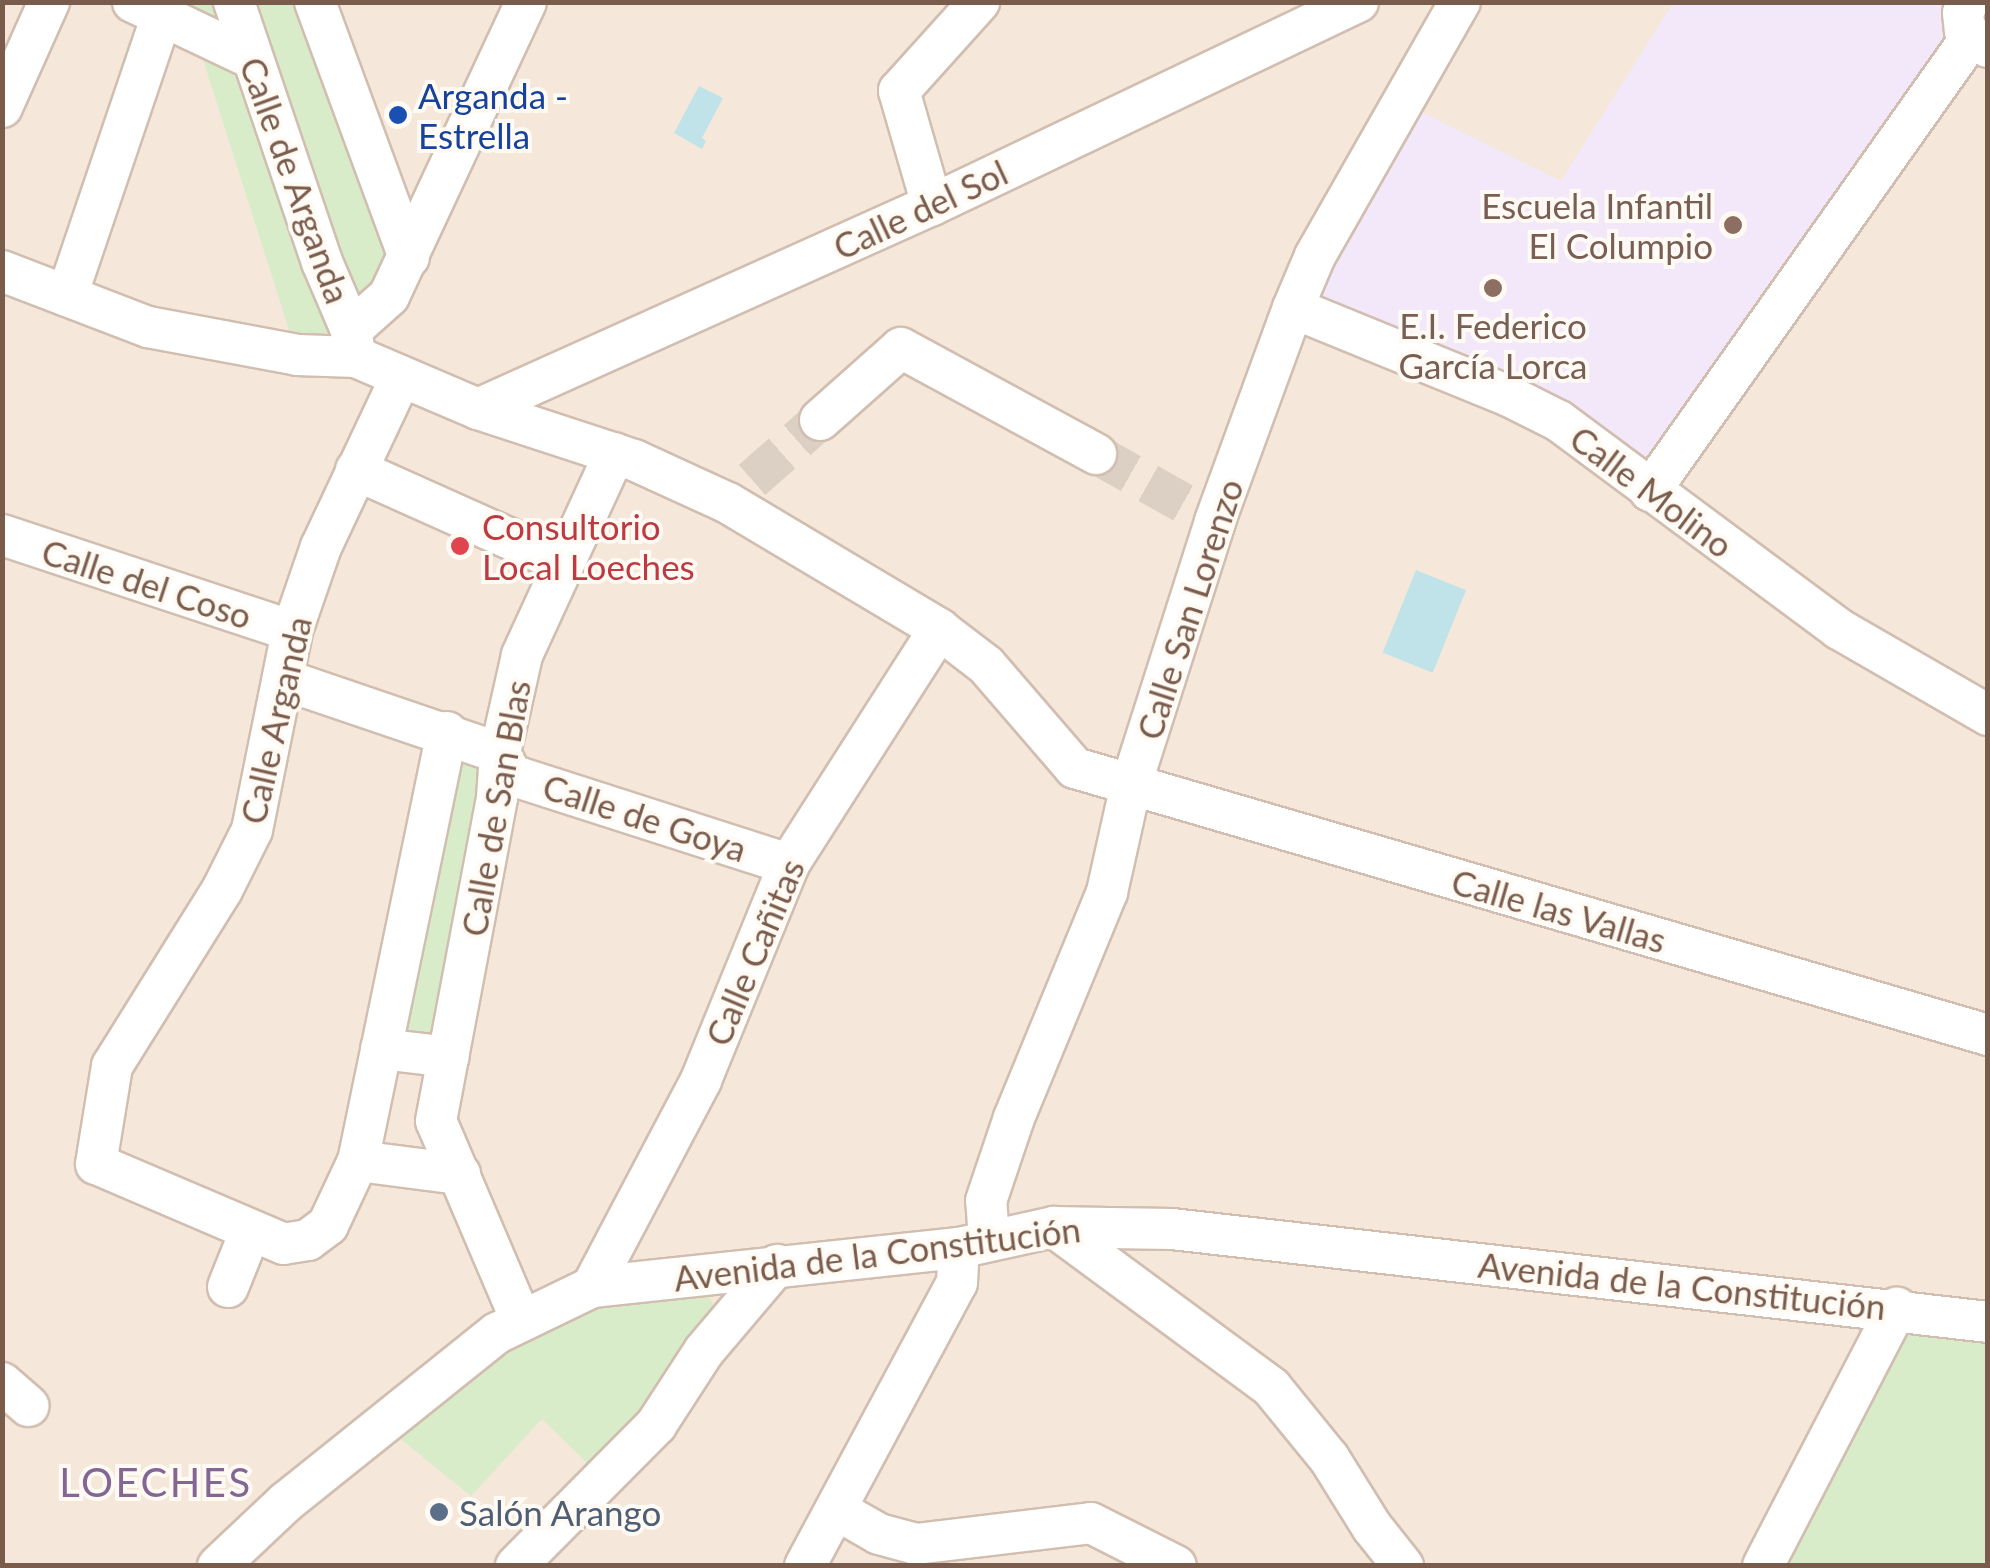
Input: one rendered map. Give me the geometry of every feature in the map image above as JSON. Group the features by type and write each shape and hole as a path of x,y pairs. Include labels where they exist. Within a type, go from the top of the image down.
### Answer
{"street":[{"path":"2,107 49,2"},
{"name":"Calle de Arganda","path":"234,2 353,343"},
{"path":"315,2 409,257"},
{"path":"2,271 148,327 297,355 353,343 388,296 409,257 526,2"},
{"path":"932,205 899,91 979,2"},
{"name":"Calle del Sol","path":"478,409 932,205 1358,2"},
{"name":"Calle San Lorenzo","path":"806,1566 974,1244 986,1201 1107,892 1132,786 1214,522 1294,308 1316,256 1460,2"},
{"path":"67,296 148,9 252,58"},
{"path":"1650,491 1975,30"},
{"name":"Calle Molino","path":"1294,308 1509,396 1560,422 1839,629 1988,715"},
{"name":"Calle las Vallas","path":"353,343 400,379 478,409 740,492 986,665 1075,768 1988,1035"},
{"path":"820,420 902,348 1096,454"},
{"name":"Calle Arganda","path":"96,1164 112,1066 222,890 252,830 292,631 322,547 400,379"},
{"name":"Calle de San Blas","path":"521,1320 460,1174 445,1151 436,1121 497,798 500,753 522,655 615,454"},
{"path":"356,470 562,562"},
{"name":"Calle del Coso","path":"2,535 292,631"},
{"name":"Calle Cañitas","path":"592,1287 700,1080 789,864 938,629"},
{"name":"Calle de Goya","path":"285,680 500,753 512,775 789,864"},
{"name":"Calle de San Blas","path":"96,1164 284,1244 308,1240 328,1225 358,1161 446,732"},
{"path":"381,1049 449,1058"},
{"path":"358,1161 460,1174"},
{"path":"1054,1227 1271,1386 1329,1458 1397,1559"},
{"name":"Avenida de la Constitución","path":"218,1566 300,1491 497,1333 592,1287 974,1244 1054,1227 1172,1228 1897,1308 1988,1322"},
{"path":"228,1287 250,1232"},
{"path":"516,1566 656,1425 704,1351 777,1265"},
{"path":"1763,1566 1897,1308"},
{"path":"837,1510 879,1534 916,1544 1091,1523 1176,1566"}],"shaded area":[{"path":"3,3 1987,3 1987,1565 3,1565"},
{"path":"1673,3 1946,3 1940,12 1970,39 1650,491 1559,421 1293,308 1401,102 1561,181"}],"green space":[{"path":"185,3 319,3 409,257 351,329 297,355"},
{"path":"447,732 500,753 449,1057 381,1049"},
{"path":"700,1274 723,1328 603,1479 542,1419 471,1496 382,1424 490,1339"},
{"path":"1897,1308 1987,1322 1987,1565 1796,1566 1767,1560"}],"water":[{"path":"699,86 723,98 702,138 706,141 702,149 674,133"},
{"path":"1416,570 1466,590 1433,673 1383,653"}],"tunnel":[{"path":"752,480 820,420"},
{"path":"1096,454 1215,521"}],"place":[{"name":"Arganda - Estrella","path":"398,115"},
{"name":"Escuela Infantil El Columpio","path":"1733,225"},
{"name":"E.I. Federico García Lorca","path":"1493,288"},
{"name":"Consultorio Local Loeches","path":"460,546"},
{"name":"Salón Arango","path":"439,1512"}],"district":[{"name":"LOECHES","path":"156,1482"}]}
